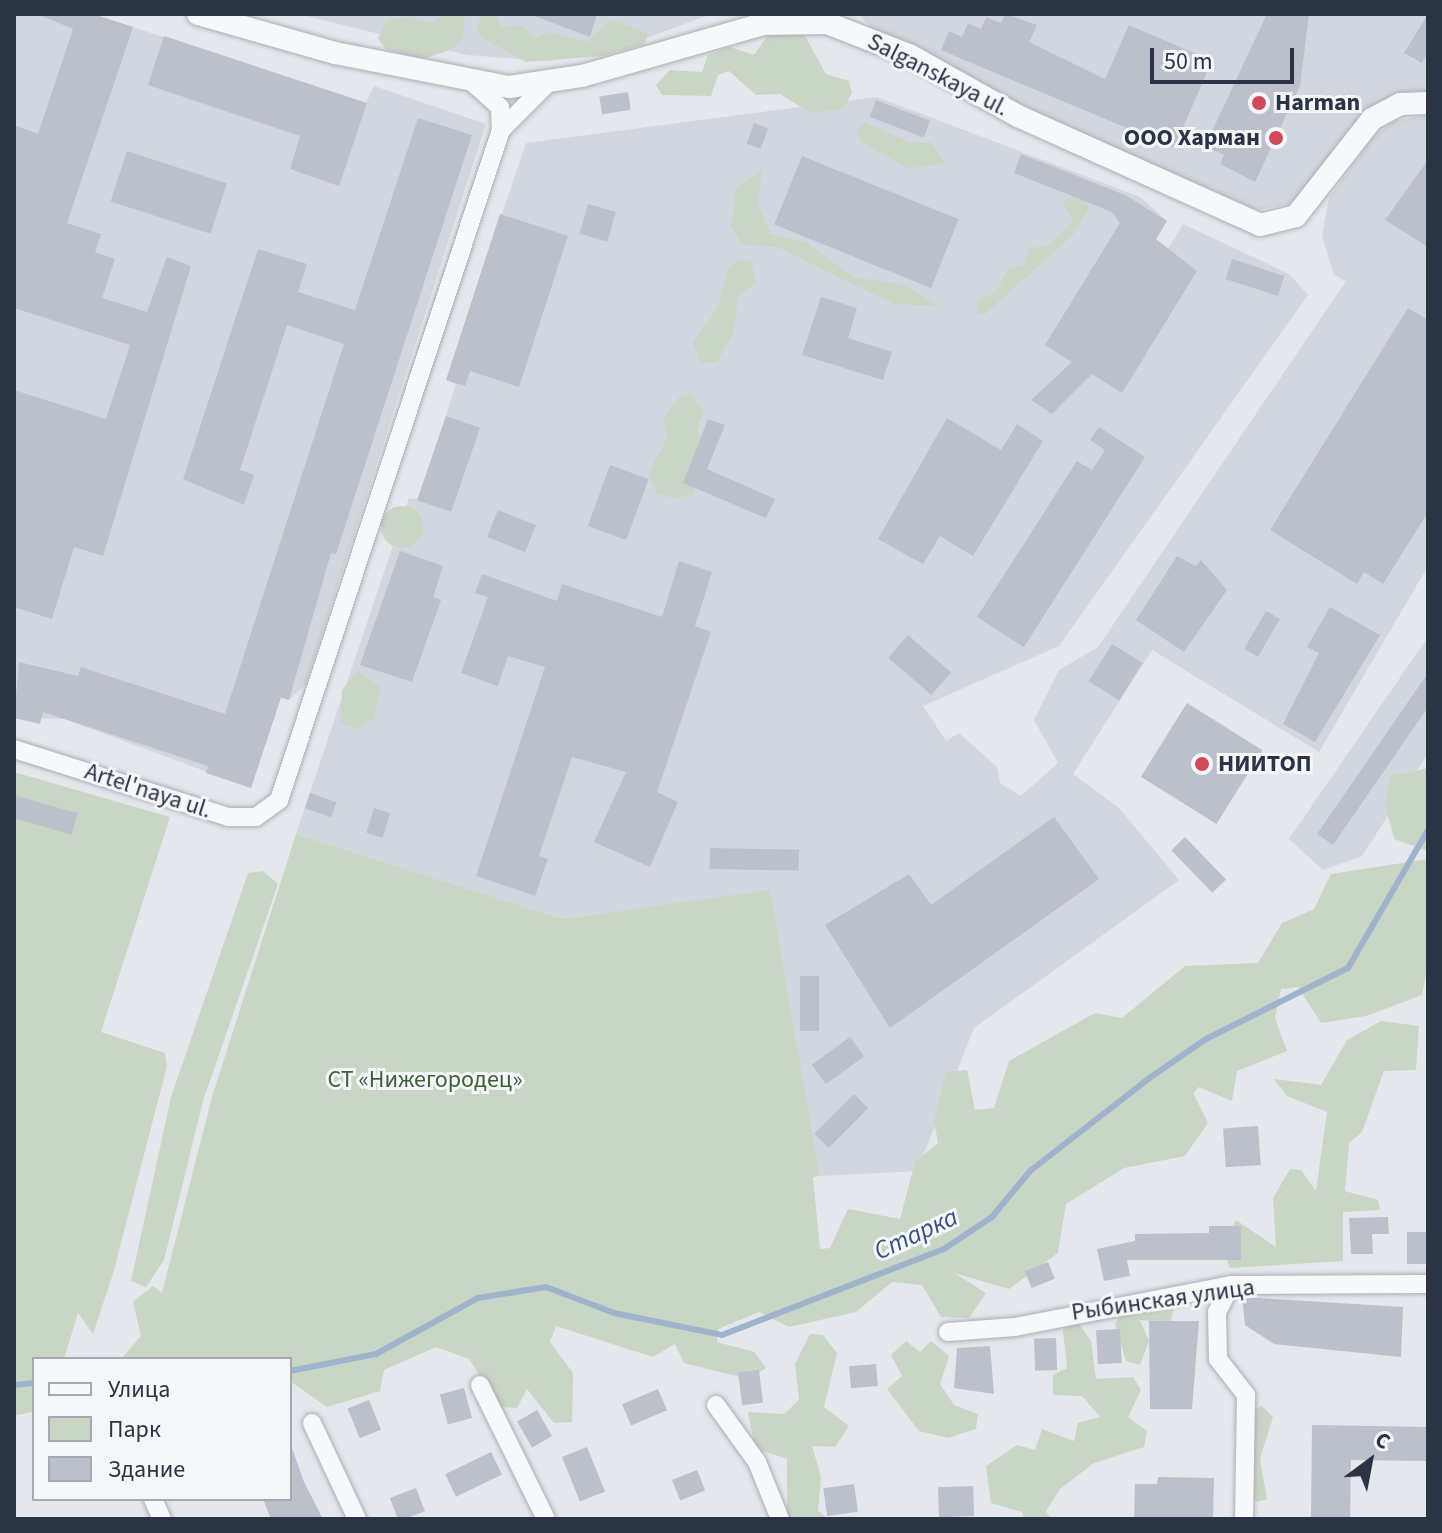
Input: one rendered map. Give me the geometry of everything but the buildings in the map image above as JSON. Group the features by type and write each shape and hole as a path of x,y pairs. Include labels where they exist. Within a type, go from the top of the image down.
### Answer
{"street":[{"name":"Salganskaya ul.","path":"198,14 471,81 548,83 763,24 827,23 911,56 1018,116 1260,225 1278,224 1305,207 1372,119 1400,104 1428,103"},
{"path":"471,81 500,107 501,130"},
{"path":"501,130 548,83"},
{"name":"Artel'naya ul.","path":"14,749 228,817 256,817 279,800 501,130"},
{"name":"Рыбинская улица","path":"948,1332 1015,1327 1231,1285 1428,1284"},
{"path":"1231,1285 1217,1312 1218,1359 1246,1395 1244,1519"},
{"path":"480,1385 546,1519"},
{"path":"716,1405 757,1462 780,1519"},
{"path":"312,1423 357,1519"}],"shaded area":[{"path":"14,14 93,14 366,103 374,86 486,124 306,684 289,700 281,698 251,788 64,719 14,718"},
{"path":"297,14 711,14 644,39 549,61 467,55"},
{"path":"858,14 1428,14 1428,95 1365,112 1292,203 1257,210 1032,112 873,29"},
{"path":"877,97 1140,197 1167,221 1154,243 1167,251 1183,224 1289,274 1308,295 1059,646 923,706 946,741 959,733 997,767 1000,783 1021,796 1058,763 1034,720 1059,670 1098,647 1346,281 1334,275 1322,236 1329,198 1374,136 1394,121 1428,115 1428,566 1319,752 1152,650 1073,774 1119,808 1179,880 974,1028 917,1171 820,1176 770,891 563,919 296,834 409,498 418,500 446,416 456,384 446,380 526,143"},
{"path":"1428,637 1428,753 1362,856 1323,870 1289,839"}],"green space":[{"path":"442,14 465,15 462,38 452,49 423,59 386,49 378,39 386,21 409,16 433,23"},
{"path":"483,14 496,15 502,27 522,25 535,38 549,32 587,42 611,20 648,33 645,44 603,56 526,62 481,37 476,27"},
{"path":"784,25 805,36 826,74 849,81 852,93 843,109 811,113 780,94 756,95 729,71 718,75 711,96 662,95 656,85 670,70 702,72 708,55 730,47 754,55 772,29"},
{"path":"864,122 911,143 931,142 945,164 908,168 862,143 856,130"},
{"path":"762,169 758,203 770,234 805,242 854,277 904,285 940,306 894,304 777,247 743,245 731,226 736,188"},
{"path":"1078,193 1089,208 1073,235 984,315 977,313 979,300 996,292 1009,268 1024,265 1029,248 1048,246 1074,221 1062,203"},
{"path":"741,259 751,261 756,282 739,295 732,336 717,362 701,363 693,343 718,307 728,267"},
{"path":"692,395 704,413 697,427 703,455 694,466 694,493 677,499 657,494 648,473 667,439 664,418 680,396"},
{"path":"402,506 417,512 423,527 417,542 402,548 387,542 381,527 387,512"},
{"path":"358,671 381,688 374,718 358,729 341,723 342,690"},
{"path":"1428,768 1428,851 1394,839 1385,804 1390,776"},
{"path":"14,772 170,817 101,1032 165,1053 167,1066 113,1274 93,1334 78,1313 65,1357 32,1357 32,1412 14,1416"},
{"name":"СТ «Нижегородец»","path":"296,834 563,919 770,890 820,1176 813,1177 820,1249 830,1248 848,1209 900,1219 915,1162 938,1143 934,1121 946,1072 967,1070 975,1110 994,1108 1009,1061 1095,1013 1122,1018 1185,966 1258,963 1282,923 1314,909 1331,874 1428,859 1428,964 1422,995 1366,1016 1321,1023 1298,987 1281,989 1275,1018 1287,1051 1237,1071 1232,1101 1199,1087 1193,1093 1208,1123 1185,1156 1124,1168 1066,1204 1058,1253 1009,1289 954,1273 986,1293 969,1318 941,1317 922,1285 892,1282 856,1312 789,1327 759,1312 718,1329 717,1342 754,1352 766,1368 748,1379 684,1363 675,1344 653,1357 556,1326 550,1342 573,1373 572,1422 554,1423 527,1389 517,1408 500,1407 469,1359 436,1347 384,1370 380,1391 327,1407 292,1382 292,1357 123,1357 141,1336 133,1302 153,1286 162,1293 212,1097"},
{"path":"263,871 278,884 203,1101 164,1260 146,1287 131,1281 171,1097 248,873"},
{"path":"1381,1021 1419,1026 1416,1070 1384,1071 1362,1132 1349,1143 1345,1191 1378,1200 1380,1210 1343,1212 1343,1261 1230,1268 1221,1246 1236,1220 1276,1247 1273,1198 1290,1169 1301,1170 1316,1191 1327,1112 1287,1096 1274,1079 1321,1085 1347,1040"},
{"path":"1175,1301 1171,1322 1140,1320 1149,1341 1140,1365 1126,1361 1115,1324 1125,1308"},
{"path":"1077,1321 1091,1341 1096,1379 1133,1377 1141,1390 1128,1417 1147,1431 1144,1447 1094,1463 1060,1489 1046,1511 1051,1519 1024,1519 1022,1512 991,1503 986,1466 1017,1445 1035,1450 1042,1429 1074,1441 1078,1423 1100,1417 1082,1396 1053,1395 1053,1375 1067,1368 1063,1330"},
{"path":"810,1334 823,1335 837,1353 824,1407 849,1426 835,1447 812,1446 821,1477 818,1511 828,1519 787,1519 787,1459 755,1448 748,1412 784,1414 799,1400 795,1364"},
{"path":"906,1341 920,1352 931,1341 949,1356 940,1384 954,1405 978,1414 976,1429 948,1438 919,1431 887,1389 902,1376 891,1355"},
{"path":"1262,1406 1273,1417 1260,1459 1267,1499 1257,1502 1247,1496 1255,1457 1248,1440 1250,1412"}],"waterway":[{"name":"Старка","path":"292,1371 376,1354 478,1298 546,1287 614,1313 722,1335 944,1249 992,1217 1030,1171 1148,1079 1206,1039 1348,968 1428,830"},
{"name":"Старка","path":"14,1385 32,1383"}],"place":[{"name":"Harman","path":"1259,103"},
{"name":"ООО Харман","path":"1276,138"},
{"name":"НИИТОП","path":"1202,764"}]}
